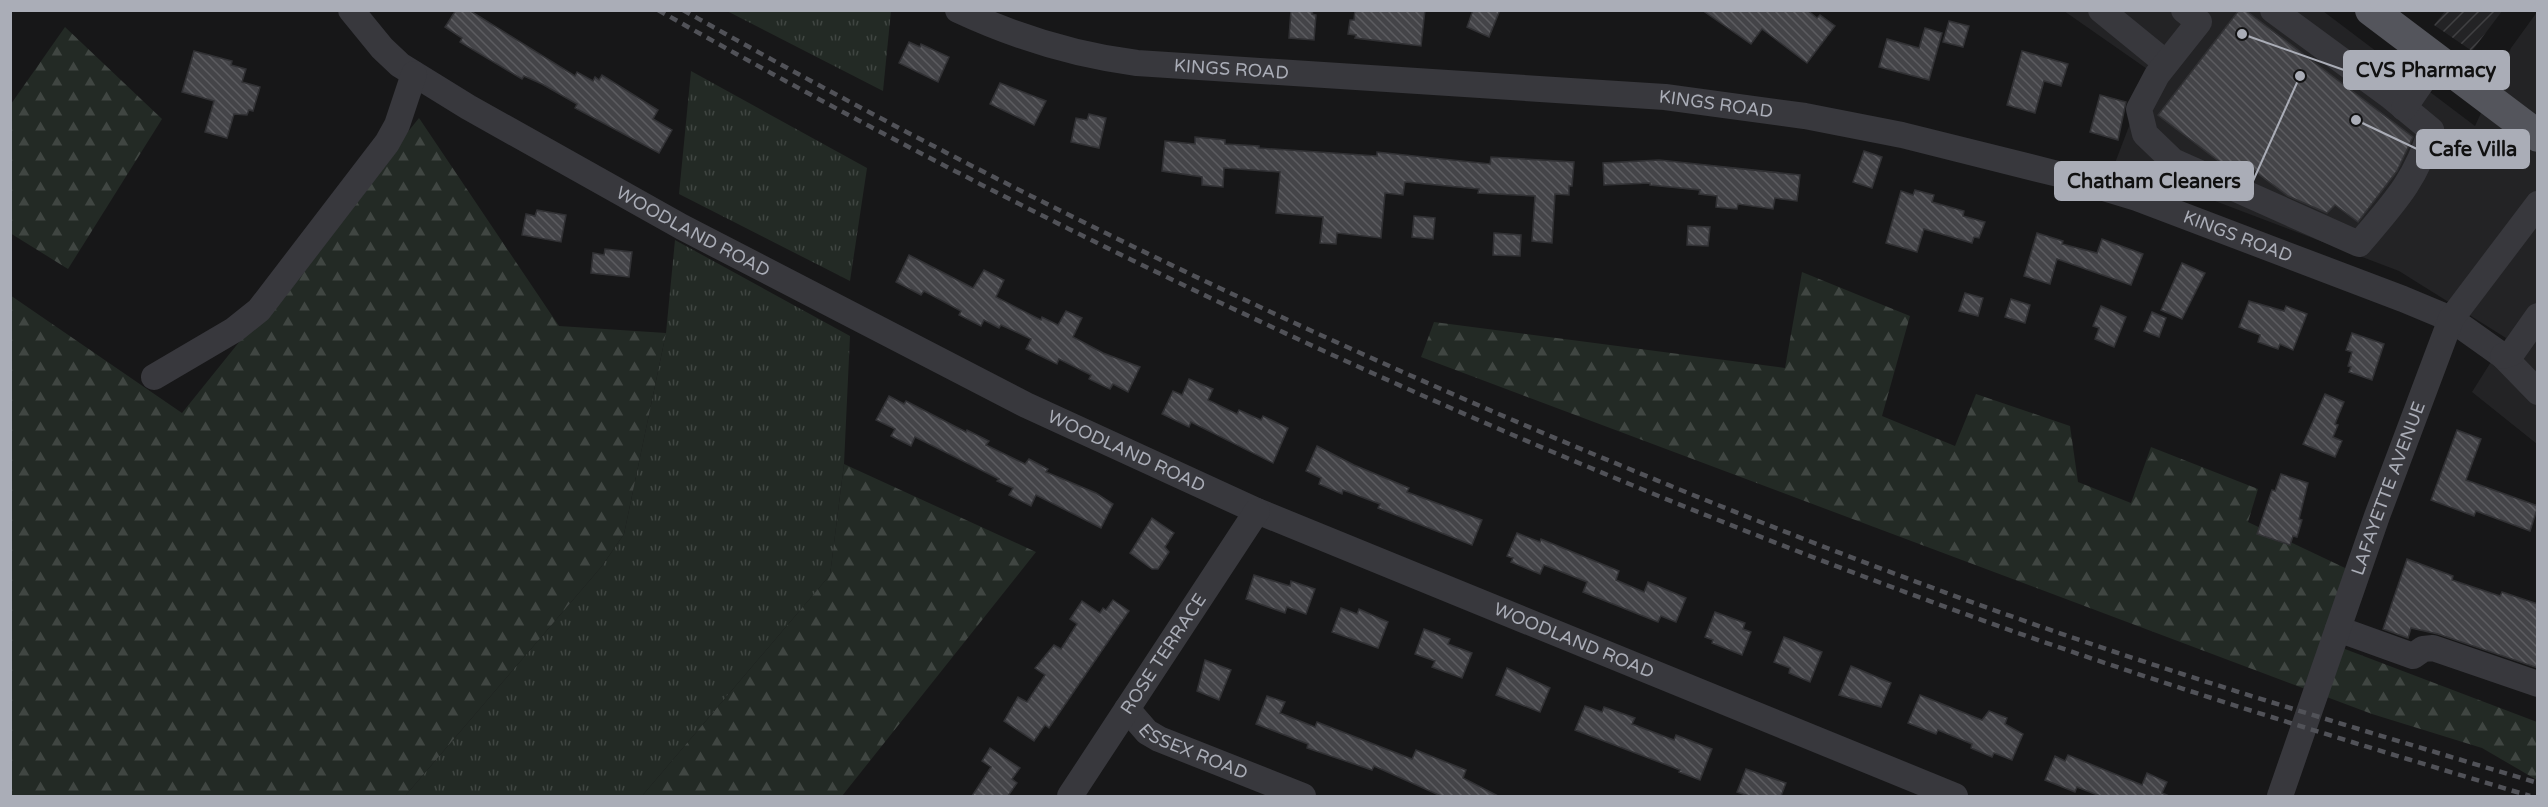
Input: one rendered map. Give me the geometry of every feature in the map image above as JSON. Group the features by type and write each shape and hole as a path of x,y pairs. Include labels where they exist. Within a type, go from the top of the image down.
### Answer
{"main road":[{"path":"2371,10 2538,136"}],"street":[{"name":"WOODLAND ROAD","path":"351,10 382,48 414,74 468,107 682,227 861,322 1107,445 1257,511 1955,796"},
{"name":"KINGS ROAD","path":"958,10 1005,32 1057,49 1117,60 1665,98 1805,116 1891,132 2058,174 2137,198 2347,277 2451,319 2503,356 2538,392"},
{"path":"2101,10 2166,63"},
{"path":"2274,10 2431,130 2422,160 2393,206 2359,244 2347,277"},
{"path":"2196,14 2157,75 2139,109 2145,134 2173,161 2359,244"},
{"path":"2404,108 2437,60"},
{"path":"154,377 234,330 259,310 387,143 397,125 414,74"},
{"name":"LAFAYETTE AVENUE","path":"2280,796 2451,319 2538,204"},
{"path":"2503,356 2512,353 2538,316"},
{"name":"ROSE TERRACE","path":"1070,796 1257,511"},
{"path":"2338,629 2413,656 2423,649 2433,648 2538,684"},
{"name":"ESSEX ROAD","path":"1127,709 1148,732 1159,739 1303,796"}],"shaded area":[{"path":"2064,11 2323,11 2475,126 2511,48 2537,12 2537,444 2472,392 2506,338 2399,271 2115,163 2150,71"},
{"path":"2445,11 2502,11 2472,51 2434,25"}],"green space":[{"path":"727,11 891,11 883,91"},
{"path":"65,27 162,119 68,269 10,233 11,104"},
{"path":"691,71 867,168 850,281 679,194"},
{"path":"419,118 559,326 666,333 624,534 602,566 405,796 11,796 10,295 182,413"},
{"path":"675,240 850,336 844,464 830,575 642,796 405,796 602,566 624,534 666,333"},
{"path":"1802,272 1910,316 1882,416 1955,446 1976,394 2070,426 2078,482 2131,503 2151,447 2258,489 2248,522 2362,576 2337,646 2537,722 2537,780 2482,748 2372,714 1421,357 1434,322 1785,368"},
{"path":"844,464 1036,552 842,796 642,796 830,575"}],"building":[{"path":"456,10 469,10 575,76 577,72 593,81 595,77 599,80 602,75 658,110 653,119 672,130 659,153 575,108 577,104 542,84 524,76 522,79 460,42 462,38 445,27"},
{"path":"1291,10 1313,10 1312,14 1316,15 1314,40 1289,38"},
{"path":"1355,10 1425,10 1421,46 1355,38 1356,35 1348,34 1350,20 1354,20"},
{"path":"1473,10 1500,10 1489,37 1467,27"},
{"path":"1702,10 1807,10 1817,18 1820,15 1835,26 1807,63 1762,29 1751,44"},
{"path":"2239,10 2245,10 2413,137 2397,171 2358,222 2335,205 2327,213 2288,196 2253,170 2245,177 2232,171 2158,115"},
{"path":"1949,21 1969,26 1963,47 1943,42"},
{"path":"1925,28 1942,33 1929,80 1879,67 1887,39 1919,48"},
{"path":"909,42 920,47 921,44 949,57 938,82 899,63"},
{"path":"194,51 232,61 231,65 246,69 242,82 260,87 253,111 249,110 247,115 234,114 227,138 205,132 214,101 182,92"},
{"path":"2022,51 2068,64 2061,86 2044,81 2035,113 2007,105"},
{"path":"1000,83 1046,101 1034,125 990,104"},
{"path":"2100,95 2126,102 2118,140 2090,132"},
{"path":"1089,114 1106,118 1099,148 1071,142 1076,118 1087,120"},
{"path":"1195,137 1225,140 1225,144 1259,146 1259,148 1377,156 1377,152 1490,164 1491,157 1574,162 1572,186 1569,186 1569,195 1555,194 1552,243 1532,241 1535,196 1478,193 1479,189 1405,182 1403,195 1385,193 1381,238 1337,233 1336,244 1320,243 1323,217 1276,213 1280,172 1224,168 1223,187 1202,185 1202,177 1162,171 1165,141 1195,144"},
{"path":"1864,151 1882,157 1872,188 1853,182"},
{"path":"1659,160 1800,175 1797,201 1775,198 1773,209 1738,204 1737,209 1716,207 1717,196 1699,194 1700,190 1650,185 1650,183 1604,185 1603,163"},
{"path":"1915,190 1934,195 1932,202 1964,211 1963,216 1985,222 1979,238 1974,237 1972,243 1924,229 1917,252 1886,243 1901,191 1913,195"},
{"path":"537,210 566,215 561,242 522,235 526,214 535,216"},
{"path":"1414,216 1435,218 1433,239 1412,237"},
{"path":"1688,226 1710,227 1708,246 1687,245"},
{"path":"1494,233 1521,235 1520,256 1493,255"},
{"path":"2037,233 2063,241 2062,244 2097,253 2102,239 2143,254 2131,285 2057,259 2050,284 2024,276"},
{"path":"605,249 632,252 629,277 591,273 593,253 604,255"},
{"path":"909,255 973,288 984,270 1004,280 996,297 1041,320 1042,317 1058,325 1066,311 1082,318 1073,337 1103,353 1140,367 1128,392 1113,384 1110,389 1089,379 1091,375 1059,359 1057,364 1026,349 1031,339 984,320 981,326 959,315 961,311 924,291 921,295 896,282"},
{"path":"2182,263 2205,273 2182,319 2161,310"},
{"path":"1965,293 1983,298 1978,316 1959,311"},
{"path":"2011,299 2030,305 2025,323 2005,317"},
{"path":"2249,301 2284,311 2286,306 2307,314 2293,350 2280,344 2278,349 2258,342 2260,335 2239,327"},
{"path":"2101,306 2126,317 2114,347 2095,339 2099,328 2093,326"},
{"path":"2152,312 2166,318 2159,337 2144,331"},
{"path":"2352,333 2384,344 2372,380 2349,372 2351,367 2348,366 2352,352 2346,350"},
{"path":"1189,379 1213,389 1208,400 1237,414 1239,410 1261,420 1263,416 1288,428 1273,463 1191,422 1189,427 1162,414 1173,391 1182,395"},
{"path":"2325,394 2344,402 2335,424 2338,425 2333,437 2342,441 2335,457 2303,444"},
{"path":"889,396 904,404 906,401 966,432 967,430 989,441 986,445 1025,464 1029,459 1048,469 1046,472 1096,493 1113,504 1101,528 1036,495 1031,506 1009,495 1013,488 997,481 999,479 915,437 911,446 891,436 895,429 876,420"},
{"path":"2457,430 2481,439 2466,480 2538,506 2530,531 2476,511 2474,516 2431,500"},
{"path":"1317,446 1354,465 1409,488 1407,492 1482,520 1472,545 1378,508 1380,504 1343,490 1342,494 1319,484 1321,478 1306,471"},
{"path":"2281,474 2308,483 2299,519 2302,520 2297,537 2293,536 2290,545 2257,534 2272,490 2275,491"},
{"path":"1152,518 1174,533 1165,547 1169,552 1158,569 1152,569 1130,553"},
{"path":"1517,533 1540,542 1541,539 1619,571 1616,580 1644,592 1648,582 1686,598 1676,622 1661,616 1658,622 1583,592 1587,582 1544,565 1540,574 1511,562 1513,558 1507,556"},
{"path":"2407,559 2453,576 2452,580 2500,596 2502,592 2538,604 2538,668 2438,634 2411,628 2408,638 2383,629"},
{"path":"1254,575 1290,586 1291,581 1315,589 1306,614 1287,607 1285,613 1246,599"},
{"path":"1113,600 1129,611 1049,728 1045,725 1034,741 1004,721 1018,697 1027,702 1045,675 1035,668 1054,645 1061,649 1077,624 1070,619 1082,601 1100,613 1103,608 1106,610"},
{"path":"1341,608 1357,614 1359,609 1388,622 1378,648 1332,632"},
{"path":"1715,612 1745,623 1743,629 1751,632 1742,655 1712,643 1713,640 1705,637"},
{"path":"1424,629 1450,639 1448,644 1472,653 1462,678 1432,667 1435,661 1415,654"},
{"path":"1784,637 1822,652 1810,682 1789,673 1790,668 1774,662"},
{"path":"1205,660 1231,670 1219,700 1197,691"},
{"path":"1851,666 1891,683 1881,707 1839,695"},
{"path":"1507,668 1550,688 1540,712 1496,695"},
{"path":"1920,695 1982,720 1989,711 2007,718 2005,724 2023,734 2012,760 1994,753 1992,757 1971,748 1972,744 1938,730 1936,734 1908,723"},
{"path":"1267,696 1285,702 1280,713 1315,727 1317,722 1412,759 1416,750 1466,770 1463,778 1498,796 1441,796 1374,766 1372,770 1307,748 1308,744 1256,724"},
{"path":"1585,706 1602,712 1604,707 1635,718 1632,724 1674,740 1676,735 1712,749 1700,780 1679,772 1680,770 1575,730"},
{"path":"990,748 1020,768 1012,779 1017,783 1008,796 972,796 991,767 982,761"},
{"path":"2068,755 2142,785 2147,773 2167,782 2162,793 2169,796 2100,796 2077,787 2075,792 2045,780 2055,756 2065,761"},
{"path":"1746,769 1786,783 1781,796 1749,796 1737,792"}],"railway":[{"path":"658,10 820,100 1150,269 1487,424 1658,496 1830,564 2069,651 2266,715 2530,796"},
{"path":"683,10 901,129 1122,241 1347,347 1574,446 1841,553 2044,628 2218,685 2538,783"}],"place":[{"name":"CVS Pharmacy","path":"2242,34"},
{"name":"Chatham Cleaners","path":"2300,76"},
{"name":"Cafe Villa","path":"2356,120"}]}
